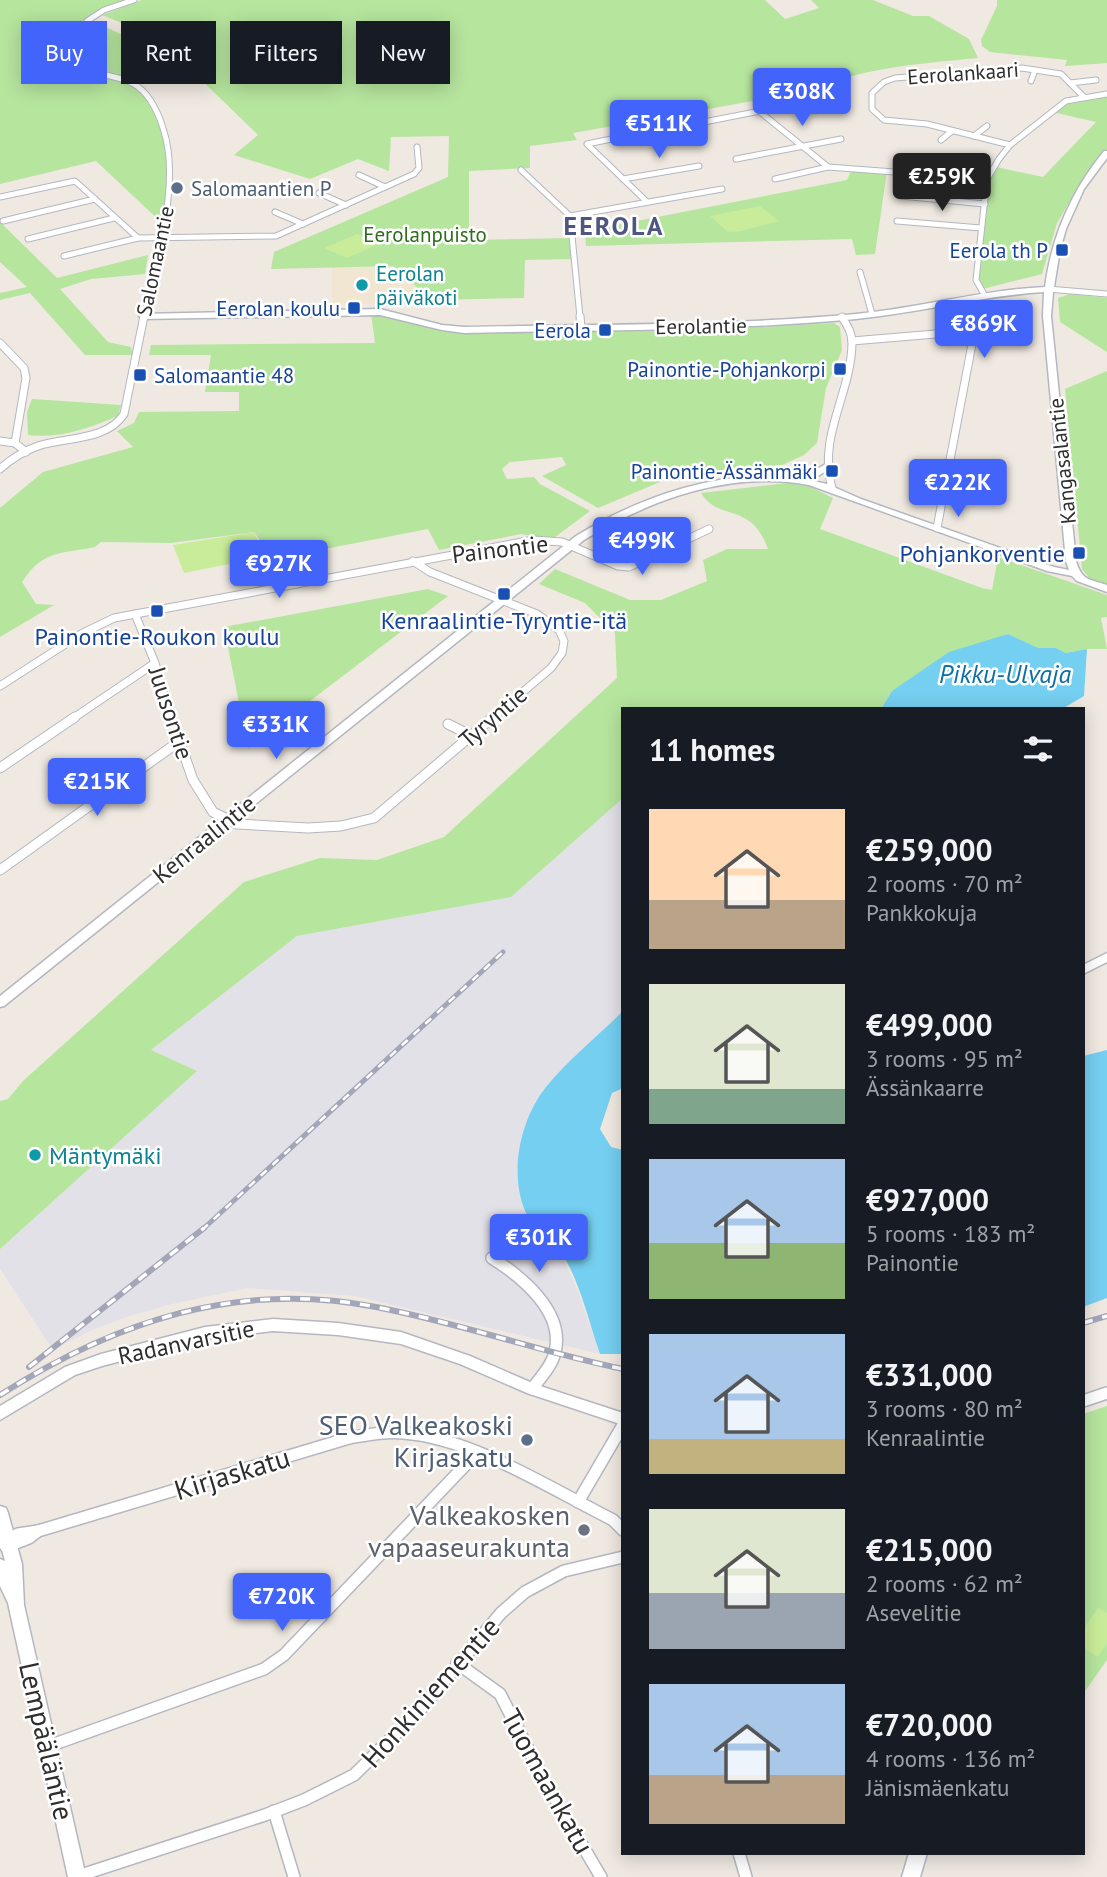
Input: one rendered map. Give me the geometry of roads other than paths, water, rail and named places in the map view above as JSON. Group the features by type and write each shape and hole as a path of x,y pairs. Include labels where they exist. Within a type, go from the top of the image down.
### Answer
{"street":[{"name":"Salomaantie","path":"0,469 26,452 47,443 111,428 122,420 168,197 170,159 158,112 140,87 95,72 88,66 83,52 87,22 104,10 134,0"},
{"name":"Eerolankaari","path":"1010,145 927,124 884,120 872,109 872,93 884,82 895,78 1002,68 1060,74 1084,97"},
{"path":"1031,80 1035,70"},
{"path":"1070,83 1097,80"},
{"path":"1107,94 1066,101 1010,145 987,179 976,280 985,296 1048,289 1107,293"},
{"path":"704,122 791,105"},
{"path":"758,111 828,167"},
{"path":"974,136 987,126"},
{"path":"646,201 587,147 587,144 655,130"},
{"path":"941,140 952,131"},
{"path":"736,159 841,139"},
{"path":"64,256 138,238 275,236 418,172 417,147"},
{"name":"Kangasalantie","path":"1075,574 1071,561 1047,316 1048,289 1052,258 1063,224 1078,193 1107,153"},
{"path":"623,179 699,166"},
{"path":"775,179 828,167 987,179"},
{"path":"521,170 570,216 581,328"},
{"path":"359,175 385,187"},
{"path":"0,197 75,181 138,238"},
{"path":"570,216 722,189"},
{"path":"319,193 346,205"},
{"path":"901,196 985,204"},
{"path":"3,220 95,200"},
{"path":"275,212 303,224"},
{"path":"28,239 114,218"},
{"path":"897,220 981,228"},
{"path":"860,272 872,314"},
{"name":"Eerolantie","path":"143,316 380,312 400,315 448,330 778,324 872,314 985,296"},
{"path":"842,317 852,341 831,444 827,476 832,488 858,501 1051,569 1075,574 1107,589"},
{"path":"852,341 971,331 974,334 937,528"},
{"path":"0,343 24,368 26,378 15,443"},
{"path":"0,441 15,443 26,452"},
{"path":"787,479 816,474 829,465"},
{"name":"Painontie","path":"0,686 100,623 135,614 533,540 572,545 617,515 659,498 725,484 787,479 832,488"},
{"path":"572,545 618,566 629,567 709,528"},
{"name":"Kenraalintie","path":"0,1003 572,545"},
{"name":"Tyryntie","path":"228,820 250,826 335,828 374,818 551,668 562,652 561,635 547,618 430,572 413,561"},
{"name":"Juusontie","path":"135,614 155,663 177,743 214,813 228,820"},
{"path":"0,768 155,663"},
{"path":"448,724 472,736"},
{"path":"0,870 177,743"},
{"path":"1085,969 1107,957"},
{"path":"492,1258 516,1273 532,1288 555,1333 555,1353 532,1390"},
{"name":"Radanvarsitie","path":"0,1414 70,1371 101,1360 205,1333 273,1325 338,1329 401,1338 465,1360 532,1390 621,1418"},
{"path":"1085,1400 1107,1393"},
{"path":"578,1502 621,1428"},
{"name":"Kirjaskatu","path":"4,1544 30,1538 38,1531 370,1434 412,1434 475,1455 578,1502 613,1520 621,1528"},
{"path":"49,1746 264,1669 284,1655 475,1455"},
{"name":"Lempääläntie","path":"0,1513 4,1544 14,1564 16,1605"},
{"name":"Honkiniementie","path":"76,1877 274,1811 355,1774 421,1710 457,1663 501,1613 524,1592 564,1571 621,1557"},
{"name":"Lempääläntie","path":"0,1566 16,1605 76,1877"},
{"name":"Tuomaankatu","path":"457,1663 500,1694 545,1782 601,1877"},
{"path":"274,1811 294,1877"},
{"path":"740,1855 746,1877"},
{"path":"911,1877 917,1855"}],"water":[{"name":"Pikku-Ulvaja","path":"1008,634 1038,648 1056,648 1066,653 1087,649 1084,696 1065,707 882,707 892,691 949,652"},
{"path":"621,1013 621,1089 612,1093 600,1129 611,1147 621,1150 621,1354 600,1354 571,1270 556,1245 529,1219 522,1203 518,1169 523,1133 537,1101 564,1067"},
{"path":"1107,1050 1107,1298 1085,1306 1085,1056"}],"railway":[{"path":"202,1230 503,952"},
{"path":"29,1367 204,1228"},
{"path":"0,1395 88,1346 134,1328 180,1313 227,1303 275,1299 325,1300 376,1307 621,1369"},
{"path":"1085,1322 1107,1316"}],"place":[{"name":"Salomaantien P","path":"177,188"},
{"name":"Eerola th P","path":"1062,250"},
{"name":"Eerolan päiväkoti","path":"362,285"},
{"name":"Eerolan koulu","path":"354,308"},
{"name":"Eerola","path":"605,330"},
{"name":"Painontie-Pohjankorpi","path":"840,369"},
{"name":"Salomaantie 48","path":"140,375"},
{"name":"Painontie-Ässänmäki","path":"832,471"},
{"name":"Pohjankorventie","path":"1079,553"},
{"name":"Kenraalintie-Tyryntie-itä","path":"504,594"},
{"name":"Painontie-Roukon koulu","path":"157,611"},
{"name":"Mäntymäki","path":"35,1155"},
{"name":"SEO Valkeakoski Kirjaskatu","path":"527,1440"},
{"name":"Valkeakosken vapaaseurakunta","path":"584,1530"}],"district":[{"name":"EEROLA","path":"614,225"}],"park label":[{"name":"Eerolanpuisto","path":"425,234"}]}
